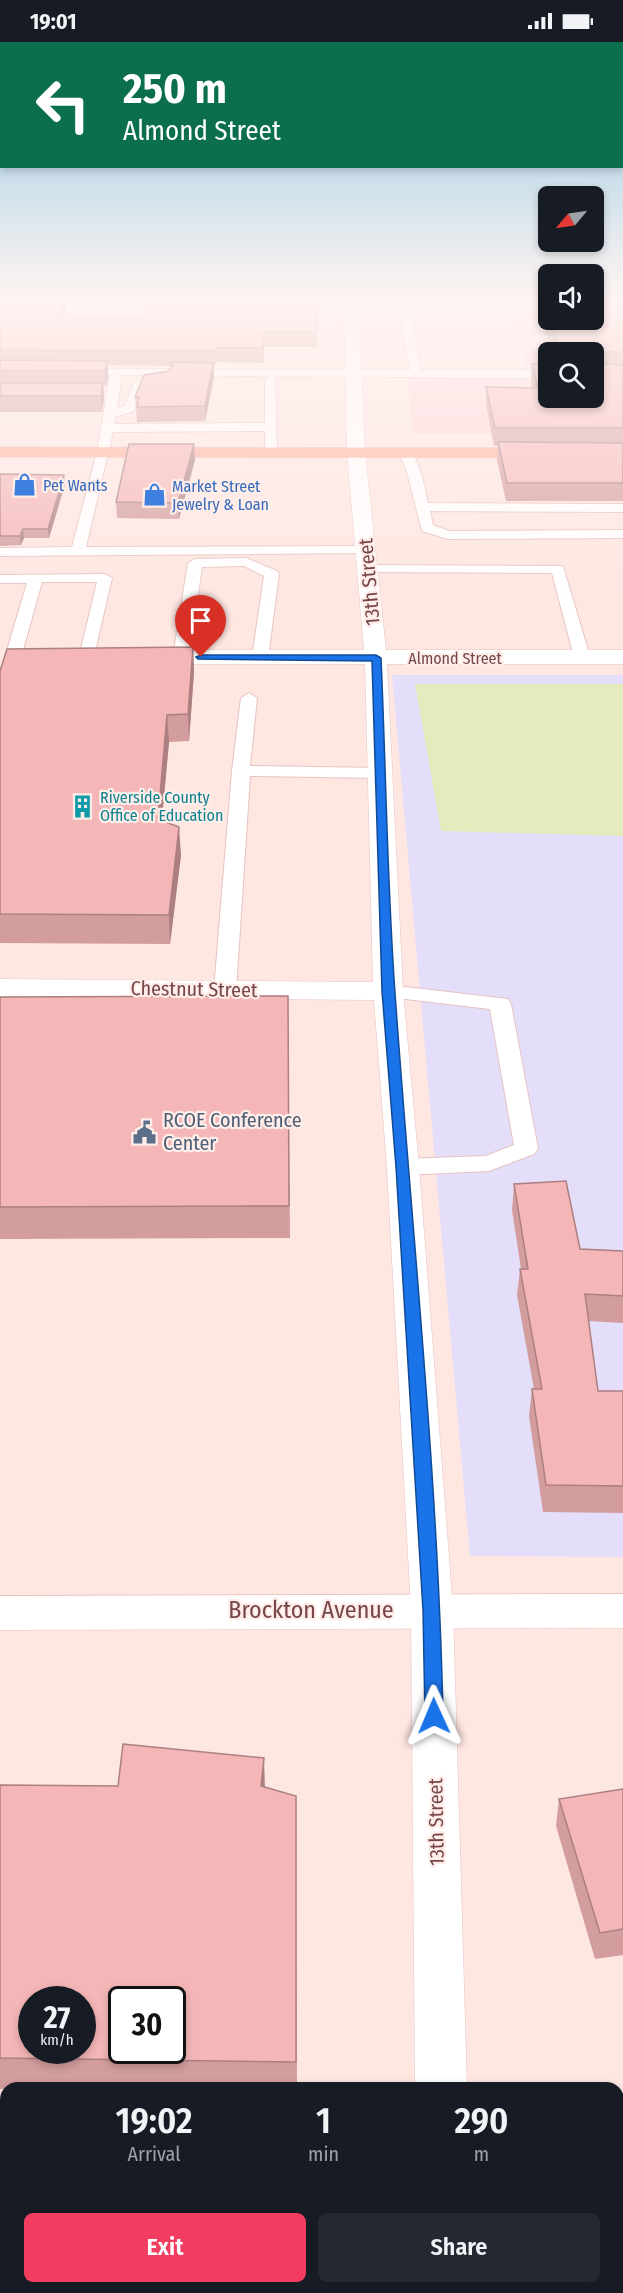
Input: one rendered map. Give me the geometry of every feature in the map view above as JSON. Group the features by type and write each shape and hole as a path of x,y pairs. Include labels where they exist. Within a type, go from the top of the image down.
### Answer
{"main road":[{"path":"0,452 623,453"}],"street":[{"name":"13th Street","path":"355,404 356,452 376,658 388,991 403,1167 432,1610 441,2082"},
{"name":"Almond Street","path":"77,657 623,657"},
{"name":"Chestnut Street","path":"0,988 388,991"},
{"name":"Brockton Avenue","path":"0,1613 623,1611"}],"lane":[{"path":"78,552 103,452 108,421 107,404"},
{"path":"108,421 130,408 131,404"},
{"path":"271,404 271,452"},
{"path":"108,421 271,427"},
{"path":"405,452 412,467 427,528 448,535 623,534"},
{"path":"422,507 623,508"},
{"path":"0,552 94,552 367,560 558,569 582,657"},
{"path":"85,578 94,552"},
{"path":"181,657 195,563 246,562 272,574 260,658"},
{"path":"0,579 35,581 105,578 99,610 77,657"},
{"path":"16,657 35,581"},
{"path":"225,990 241,771 249,698"},
{"path":"241,771 381,773"},
{"path":"388,991 500,1004 526,1149 489,1164 403,1167"}],"shaded area":[{"path":"410,404 538,404 538,408 604,408 604,404 623,404 623,434 412,434"},
{"path":"392,675 623,675 623,1557 470,1556"}],"green space":[{"path":"415,684 623,684 623,836 441,831"}],"building":[{"path":"138,404 205,404 205,406 137,407"},
{"path":"490,404 538,404 538,408 604,408 604,404 623,404 623,428 495,428"},
{"path":"498,442 623,443 623,483 507,483"},
{"path":"129,444 194,444 178,503 116,502"},
{"path":"0,474 64,475 48,529 23,529 20,536 0,536"},
{"name":"Riverside County Office of Education","path":"193,647 188,714 167,715 158,819 179,827 169,915 0,914 0,671 7,649"},
{"name":"RCOE Conference Center","path":"288,996 289,1206 0,1207 0,997"},
{"path":"566,1181 580,1249 623,1251 623,1296 585,1294 598,1391 623,1391 623,1486 546,1485 532,1389 542,1389 520,1269 528,1269 514,1184"},
{"path":"123,1744 264,1758 261,1786 296,1796 296,2062 186,2061 186,1986 108,1986 108,2059 96,2059 96,1986 18,1986 18,2058 0,2058 0,1785 118,1786"},
{"path":"623,1789 623,1929 600,1933 559,1799"}],"place":[{"name":"Pet Wants","path":"25,485"},
{"name":"Market Street Jewelry & Loan","path":"154,495"},
{"name":"Riverside County Office of Education","path":"82,806"},
{"name":"RCOE Conference Center","path":"145,1132"}],"route":[{"path":"201,657 376,658 388,991 403,1167 432,1610 434,1716"}]}
